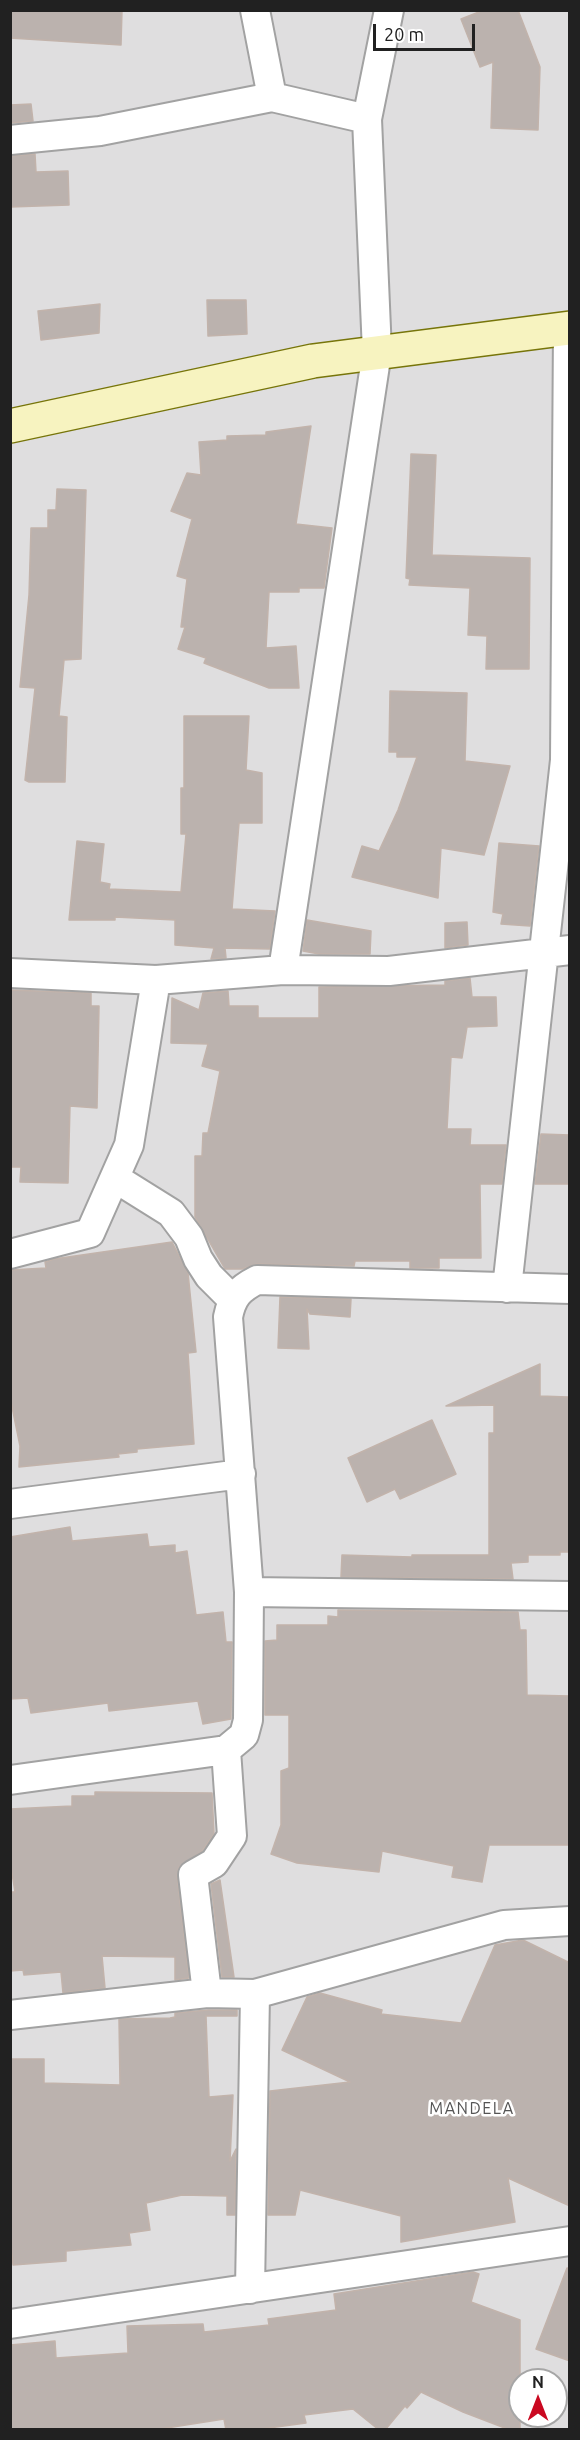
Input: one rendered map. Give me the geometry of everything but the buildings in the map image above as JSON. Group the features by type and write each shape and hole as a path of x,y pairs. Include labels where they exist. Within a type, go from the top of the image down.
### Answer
{"street":[{"path":"255,10 272,97"},
{"path":"283,970 377,352 367,119 389,10"},
{"path":"10,140 100,131 272,97 367,119"},
{"path":"10,426 314,361 569,328 565,760 557,951 507,1288"},
{"path":"10,972 156,980 283,970 389,971 557,951"},
{"path":"10,1254 90,1233 129,1145 156,980"},
{"path":"115,1178 171,1213 189,1237 198,1259 209,1276 232,1299"},
{"path":"10,1780 226,1750 244,1735 248,1720 249,1592 228,1317 232,1299 243,1287 257,1280 570,1289"},
{"path":"10,1504 241,1474"},
{"path":"249,1592 570,1596"},
{"path":"207,1993 193,1875 213,1863 232,1836 226,1750"},
{"path":"10,2015 207,1993 255,1994 504,1926 570,1921"},
{"path":"250,2289 255,1994"},
{"path":"10,2324 570,2241"}],"shaded area":[{"path":"11,11 569,11 569,2429 11,2430"}],"district":[{"name":"MANDELA","path":"472,2109"}]}
